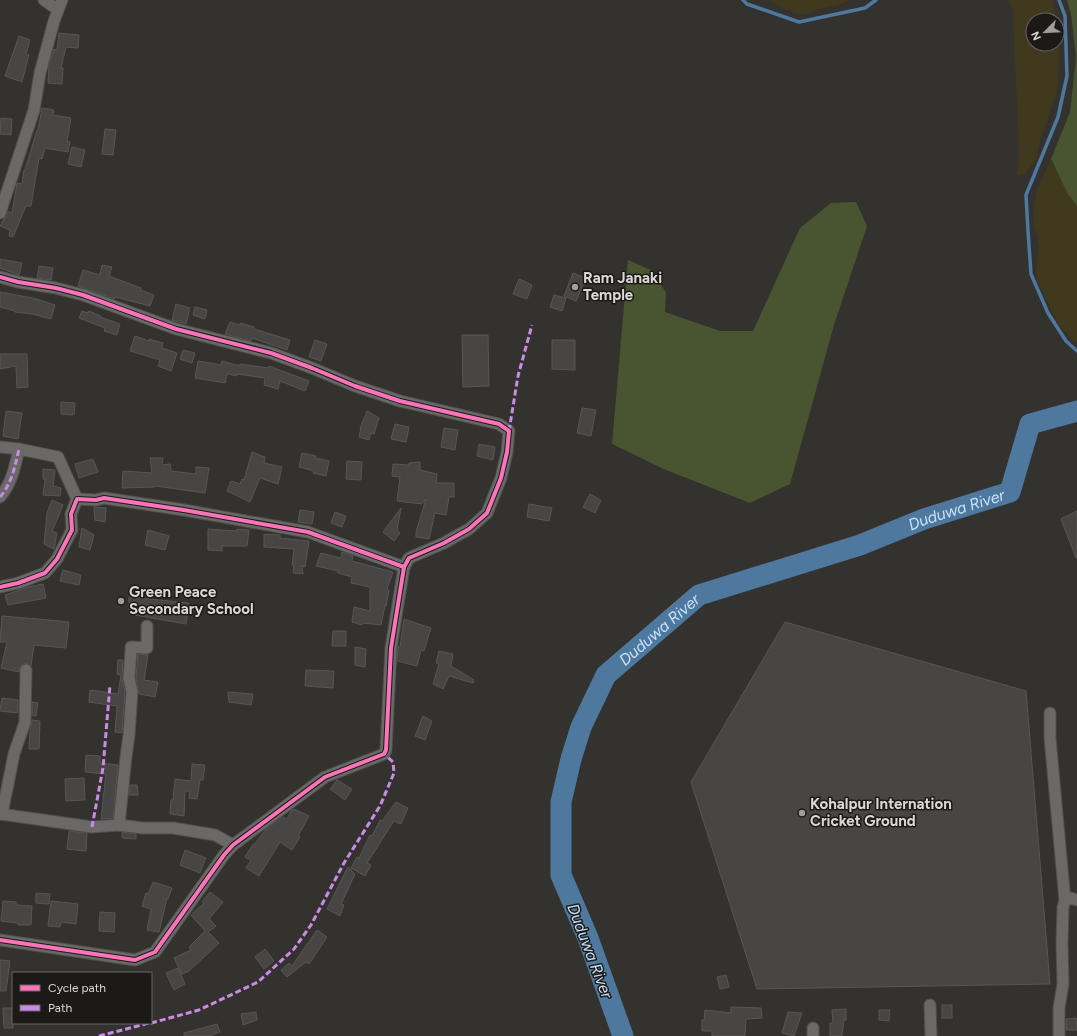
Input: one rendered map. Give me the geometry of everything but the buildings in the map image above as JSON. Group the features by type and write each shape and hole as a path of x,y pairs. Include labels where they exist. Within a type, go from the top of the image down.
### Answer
{"street":[{"path":"0,213 34,110 40,73 60,5 44,0"},
{"path":"0,277 83,295 176,329 271,353 400,402 499,424 509,431 507,452 501,478 487,513 468,529 444,543 409,558 404,567 391,648 386,750 384,754 325,777 234,845 224,855 155,952 135,960 0,940"},
{"path":"0,447 19,449 58,457 77,499 71,514 72,530 57,559 45,573 18,583 0,586"},
{"path":"0,497 6,490 12,478 19,449"},
{"path":"77,499 96,500 104,498 184,510 308,532 404,567"},
{"path":"119,825 132,692 129,678 130,651 131,647 147,648 147,626"},
{"path":"26,670 25,722 14,754 1,814 92,827 119,825 143,828 173,828 215,835 234,845"},
{"path":"1050,713 1050,738 1065,901 1063,907 1063,984 1059,1008 1059,1036"},
{"path":"1065,901 1070,898 1077,900"},
{"path":"930,1005 932,1036"}],"green space":[{"path":"1067,0 1077,0 1077,206 1067,193 1051,159 1070,112 1076,57 1071,14"},
{"path":"856,202 867,226 834,325 790,484 750,503 666,470 612,444 628,260 653,271 666,293 665,312 720,331 753,331 800,228 831,203"}],"sand":[{"path":"770,0 851,0 839,5 817,9 807,14 802,14 792,12"},
{"path":"1009,0 1052,0 1054,12 1025,12 1025,52 1059,52 1058,88 1040,141 1036,160 1024,175 1017,176 1019,153 1013,11"},
{"path":"1051,159 1067,193 1077,206 1077,344 1058,324 1037,279 1036,270 1039,246 1034,223 1034,204 1037,190"}],"waterway":[{"path":"743,0 747,4 799,22 865,8 876,0"},
{"path":"1059,0 1065,16 1067,76 1058,117 1026,195 1031,274 1048,313 1066,341 1077,351"},
{"name":"Duduwa River","path":"623,1036 588,938 561,875 561,802 571,759 581,727 606,675 699,595 860,545 924,519 1010,492 1030,424 1077,411"}],"marked path":[{"path":"509,431 518,376 532,325"},
{"path":"0,497 10,480 19,449"},
{"path":"92,827 103,768 110,685"},
{"path":"152,1023 199,1010 258,982 294,949 311,925 344,863 380,806 394,773 393,762 384,754"},
{"path":"99,1036 145,1024"}],"cycle path":[{"path":"0,277 83,295 176,329 271,353 355,386 400,401 499,424 509,431 507,452 501,478 487,513 469,529 444,543 409,558 404,567 391,648 386,750 384,754 325,777 233,845 224,855 155,952 135,960 0,940"},
{"path":"0,587 18,583 45,573 57,559 72,530 71,514 77,499 96,500 104,498 184,510 308,532 404,567"}],"place":[{"name":"Ram Janaki Temple","path":"575,287"},
{"name":"Green Peace Secondary School","path":"121,601"},
{"name":"Kohalpur Internation Cricket Ground","path":"802,813"}]}
